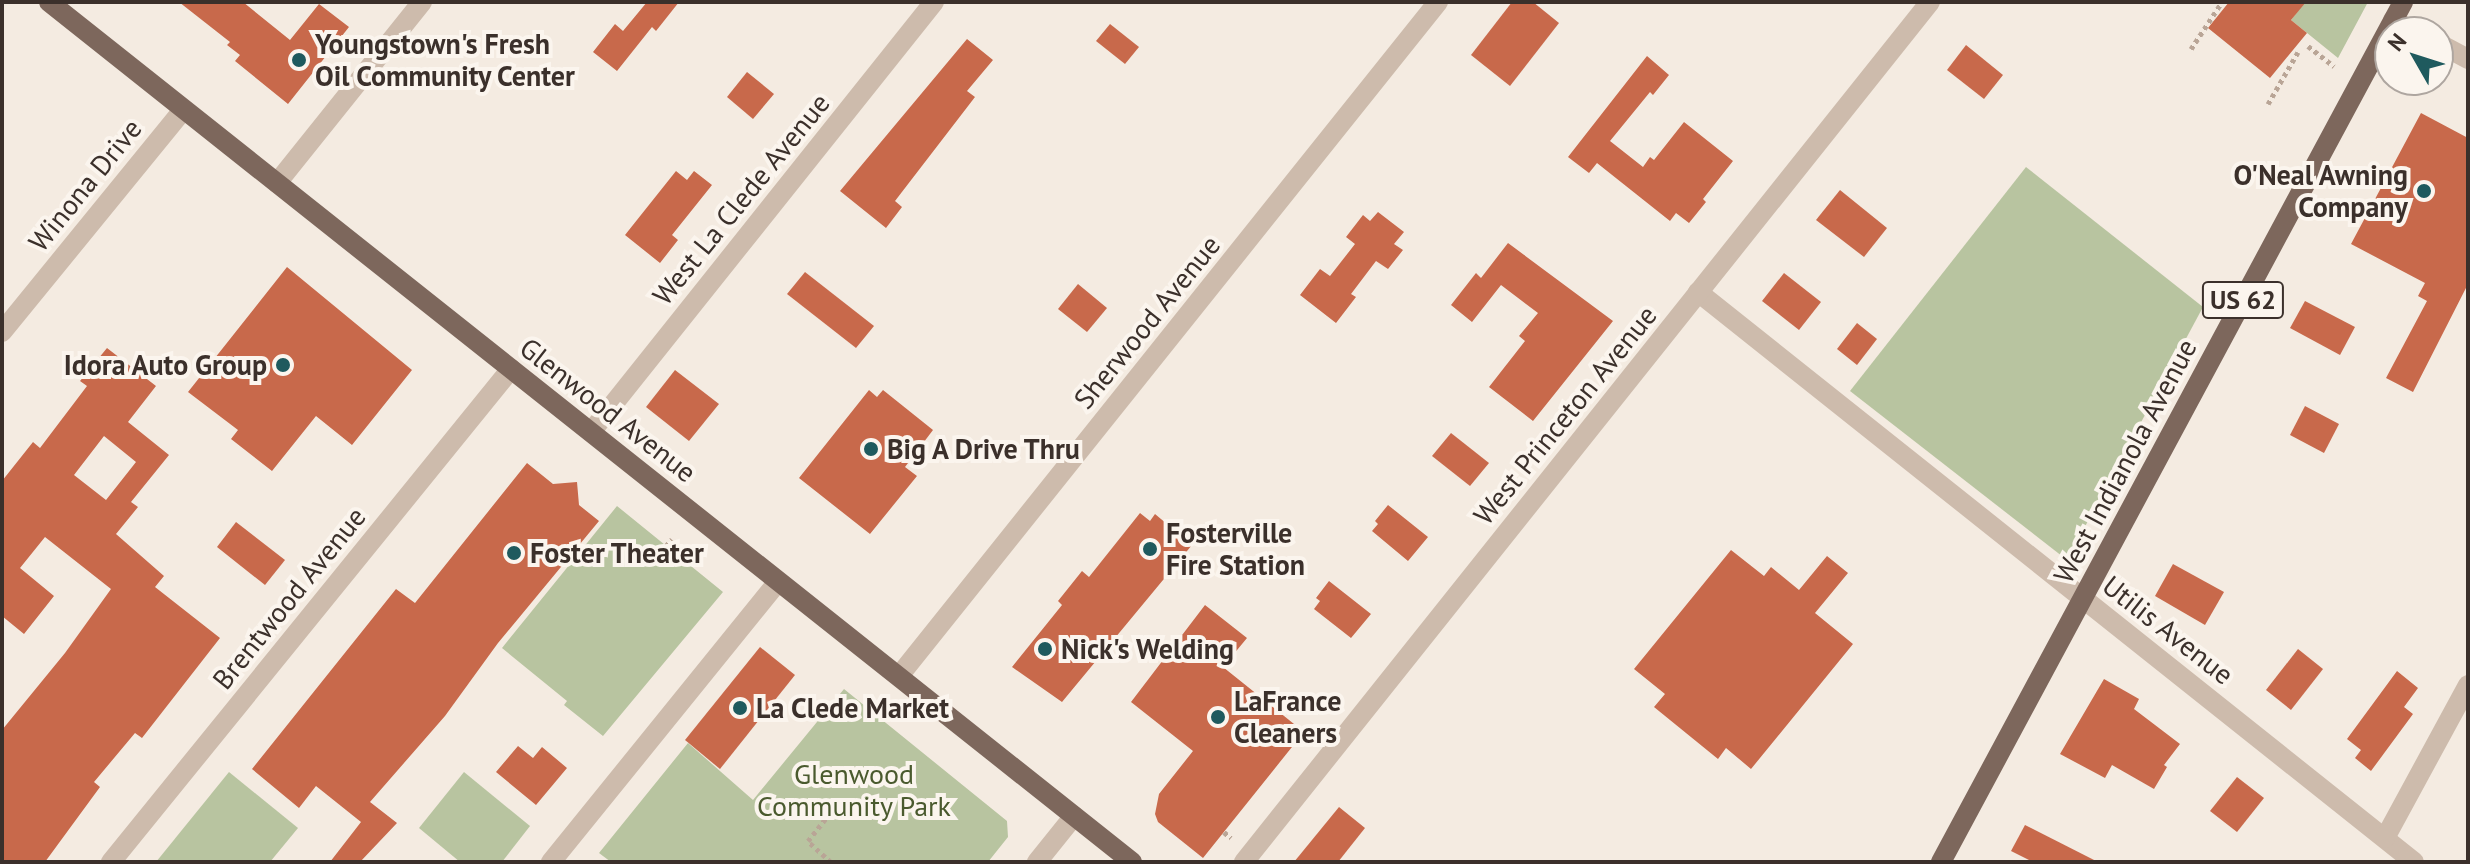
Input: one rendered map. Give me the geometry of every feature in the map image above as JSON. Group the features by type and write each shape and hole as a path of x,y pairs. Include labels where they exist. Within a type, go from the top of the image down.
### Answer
{"main road":[{"name":"Glenwood Avenue","path":"49,2 182,111 277,183 1132,862"},
{"name":"West Indianola Avenue","path":"1941,862 2398,11"}],"street":[{"path":"277,183 422,2"},
{"name":"West La Clede Avenue","path":"591,432 934,2"},
{"name":"Sherwood Avenue","path":"899,676 1438,2"},
{"name":"West Princeton Avenue","path":"1244,862 1930,2"},
{"name":"Winona Drive","path":"2,332 182,111"},
{"name":"Utilis Avenue","path":"1698,292 2414,862"},
{"name":"Brentwood Avenue","path":"111,862 511,369"},
{"path":"551,862 778,582"},
{"path":"2385,838 2468,685"},
{"path":"1037,862 1074,816"}],"path":[{"path":"2191,49 2222,2"},
{"path":"2308,46 2334,66"},
{"path":"2268,104 2298,52"},
{"path":"666,546 672,539"},
{"path":"831,862 808,841 841,799"},
{"path":"1224,832 1231,838"}],"green space":[{"path":"2295,2 2368,2 2338,58 2291,20 2301,7"},
{"path":"2026,167 2203,307 2067,560 1850,391"},
{"path":"617,506 723,592 603,736 564,705 567,701 502,648"},
{"name":"Glenwood Community Park","path":"844,689 1007,821 1008,837 988,862 611,862 599,853 688,743 753,800"},
{"path":"229,772 298,828 270,862 156,862"},
{"path":"464,772 530,826 502,862 460,862 419,828"}],"building":[{"path":"179,2 243,2 290,40 319,4 349,27 288,104 235,61 240,55 227,45 230,42"},
{"path":"647,2 679,2 656,31 652,27 617,71 593,52 615,24 623,31"},
{"path":"1512,2 1533,2 1559,23 1510,86 1471,55"},
{"path":"2229,2 2306,2 2291,20 2307,33 2270,78 2208,28"},
{"path":"1110,24 1139,47 1125,64 1096,41"},
{"path":"967,39 993,60 967,91 975,97 895,201 902,207 886,228 840,191"},
{"path":"1966,45 2003,75 1984,99 1947,70"},
{"path":"1647,56 1669,75 1653,95 1650,92 1610,141 1643,167 1650,157 1654,160 1684,122 1733,161 1703,199 1706,202 1689,223 1676,213 1670,221 1597,163 1589,173 1568,157"},
{"path":"747,72 774,94 753,119 727,97"},
{"name":"O'Neal Awning Company","path":"2421,113 2468,138 2468,284 2413,392 2386,378 2427,301 2418,296 2425,283 2351,244"},
{"path":"676,171 687,180 694,171 712,185 672,235 678,240 660,263 625,235"},
{"path":"1840,190 1887,228 1864,257 1816,220"},
{"path":"1378,212 1404,232 1394,244 1403,250 1388,269 1376,261 1351,294 1356,297 1336,323 1300,295 1320,269 1330,276 1355,244 1346,237 1363,215 1370,221"},
{"path":"1508,243 1613,321 1533,421 1489,387 1525,341 1519,336 1538,313 1501,285 1472,322 1451,305 1476,273 1481,278"},
{"name":"Idora Auto Group","path":"287,267 412,370 352,445 316,416 272,471 231,439 238,430 188,392"},
{"path":"805,272 874,326 856,348 787,294"},
{"path":"1784,273 1821,302 1799,330 1762,301"},
{"path":"1078,284 1107,308 1087,332 1058,309"},
{"path":"2305,301 2355,327 2340,355 2290,328"},
{"path":"1857,323 1877,339 1857,365 1837,349"},
{"path":"107,348 156,386 128,422 169,455 131,502 138,507 116,534 164,576 155,587 220,638 142,738 135,733 94,782 100,787 45,862 2,862 2,730 65,653 111,589 45,537 20,568 54,596 24,634 2,616 2,481 33,442 40,448 87,386 80,381","holes":["104,436 136,462 106,500 74,475"]},
{"path":"675,370 719,404 689,441 646,407"},
{"name":"Big A Drive Thru","path":"869,390 877,397 883,390 933,430 905,467 917,476 870,534 799,478"},
{"path":"2305,406 2339,424 2324,453 2290,435"},
{"path":"1451,433 1489,463 1470,486 1432,456"},
{"path":"527,463 553,484 577,482 579,505 599,521 498,643 445,716 370,802 397,823 360,862 330,862 361,822 316,786 299,808 252,769 396,589 415,603"},
{"path":"1388,505 1428,537 1408,561 1372,531 1378,524 1375,521"},
{"path":"1140,513 1150,521 1155,514 1192,545 1062,702 1012,667 1062,605 1058,601 1082,571 1089,577"},
{"path":"236,522 285,560 265,585 217,547"},
{"path":"1731,550 1764,576 1771,567 1799,590 1827,556 1848,573 1815,613 1853,644 1751,769 1726,748 1718,759 1654,707 1665,694 1634,669"},
{"path":"2173,564 2224,592 2205,625 2155,596"},
{"path":"1329,581 1371,614 1351,638 1314,609 1320,601 1316,598"},
{"name":"LaFrance Cleaners","path":"1205,605 1247,638 1223,667 1304,732 1203,858 1158,822 1155,814 1159,794 1193,751 1131,702"},
{"name":"La Clede Market","path":"760,647 795,675 720,769 685,740"},
{"path":"2298,649 2323,669 2291,710 2266,690"},
{"path":"2397,671 2418,688 2404,707 2413,714 2371,771 2355,758 2361,750 2347,739"},
{"path":"2104,679 2139,699 2134,709 2180,744 2164,765 2167,767 2154,789 2112,765 2105,778 2060,754"},
{"path":"518,746 533,758 542,747 567,768 536,805 496,772"},
{"path":"2237,777 2264,798 2237,832 2210,811"},
{"path":"1339,807 1365,828 1338,862 1294,862"},
{"path":"2025,825 2098,862 2033,862 2011,851"}],"place":[{"name":"Youngstown's Fresh Oil Community Center","path":"299,60"},
{"name":"O'Neal Awning Company","path":"2424,191"},
{"name":"Idora Auto Group","path":"283,365"},
{"name":"Big A Drive Thru","path":"871,449"},
{"name":"Fosterville Fire Station","path":"1150,549"},
{"name":"Foster Theater","path":"514,553"},
{"name":"Nick's Welding","path":"1045,649"},
{"name":"La Clede Market","path":"740,708"},
{"name":"LaFrance Cleaners","path":"1218,717"}]}
